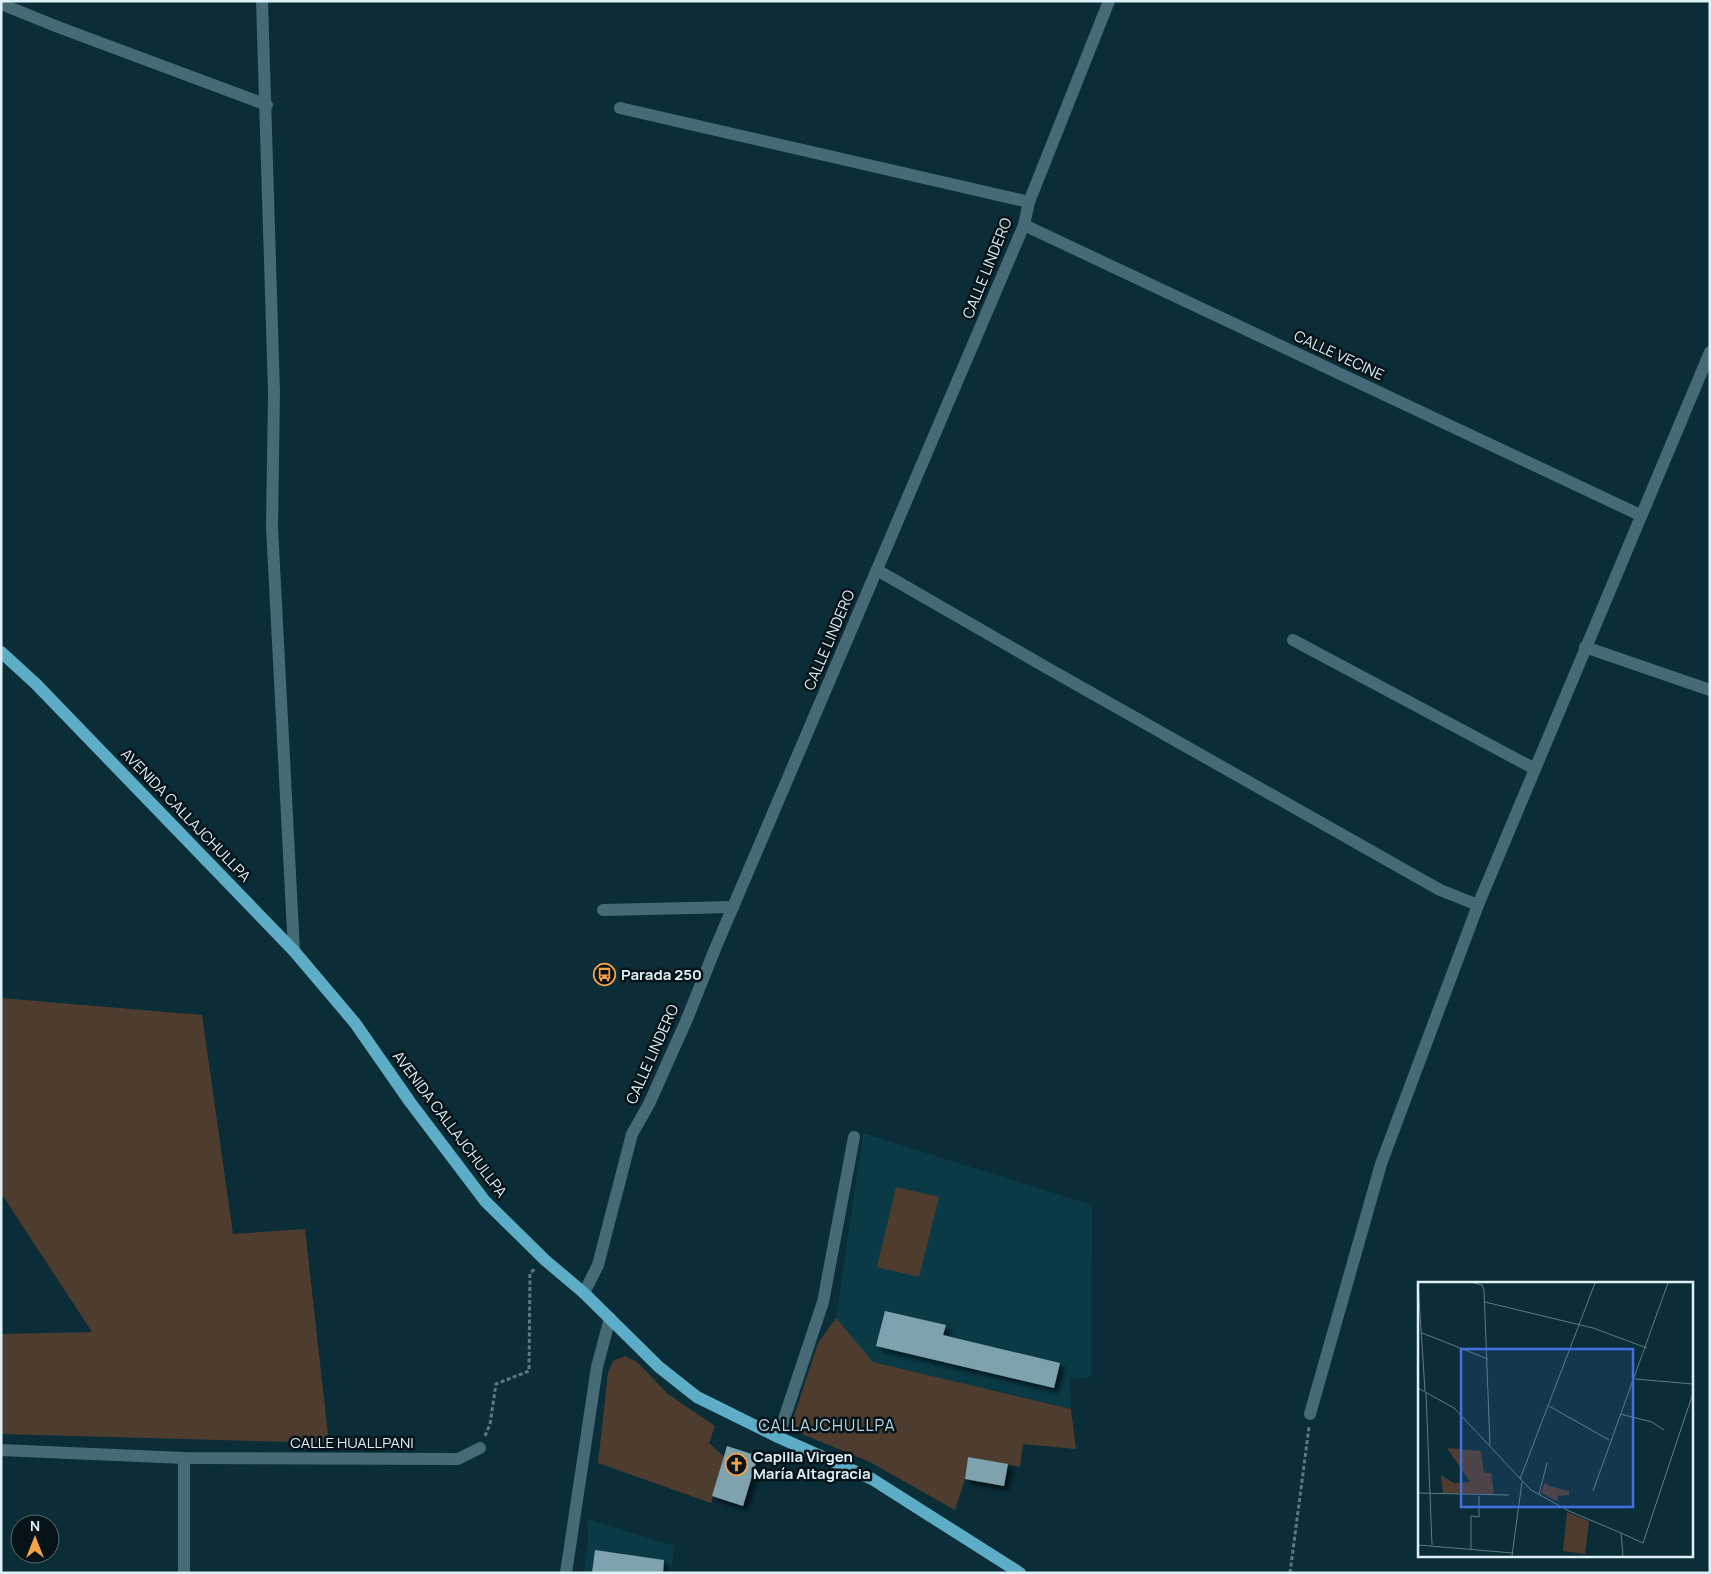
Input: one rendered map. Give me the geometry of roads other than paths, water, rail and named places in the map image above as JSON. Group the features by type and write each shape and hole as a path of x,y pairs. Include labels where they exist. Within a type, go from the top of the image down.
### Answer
{"main road":[{"name":"AVENIDA CALLAJCHULLPA","path":"1,652 36,684 294,952 354,1023 410,1102 485,1201 545,1260 584,1293 659,1368 697,1397 778,1437 872,1479 1020,1573"}],"street":[{"path":"262,1 267,105 274,392 272,527 294,952"},
{"name":"CALLE LINDERO","path":"584,1293 598,1265 632,1134 649,1104 679,1036 732,907 1024,225 1029,202 1109,1"},
{"path":"1,4 267,105"},
{"path":"620,108 1029,202"},
{"name":"CALLE VECINE","path":"1024,225 1640,515"},
{"path":"1310,1414 1381,1164 1478,905 1710,352"},
{"path":"876,570 1431,885 1478,905"},
{"path":"1293,640 1535,768"},
{"path":"1585,647 1710,690"},
{"path":"603,910 732,907"},
{"path":"778,1437 823,1302 854,1137"},
{"path":"566,1573 597,1367 610,1318"},
{"name":"CALLE HUALLPANI","path":"1,1450 184,1458 458,1459 480,1448"},
{"path":"184,1458 184,1573"}],"place":[{"name":"Parada 250","path":"605,974"},
{"name":"Capilla Virgen María Altagracia","path":"737,1465"}],"district":[{"name":"CALLAJCHULLPA","path":"827,1425"}]}
